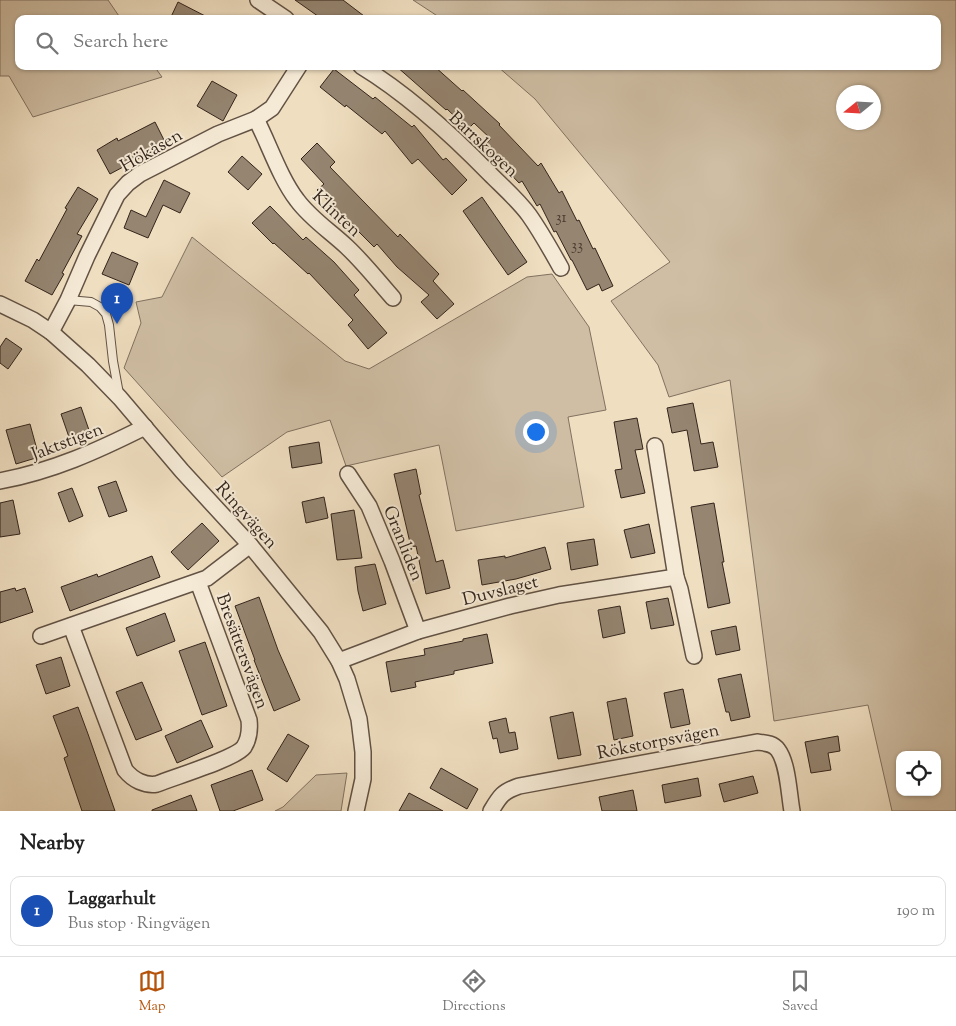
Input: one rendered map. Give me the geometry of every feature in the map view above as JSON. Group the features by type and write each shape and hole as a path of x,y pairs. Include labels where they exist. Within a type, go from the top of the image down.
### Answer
{"street":[{"path":"258,0 280,15"},
{"name":"Hökåsen","path":"51,332 68,300 100,227 117,195 128,183 140,174 218,134 256,119 272,108 297,70"},
{"name":"Barrskogen","path":"368,70 426,115 467,151 512,195 529,215 561,268"},
{"name":"Klinten","path":"256,119 289,190 297,201 309,216 346,247 368,269 393,298"},
{"name":"Ringvägen","path":"0,304 33,320 51,332 120,398 182,471 250,545 321,632 339,661 347,679 359,719 363,752 363,779 356,811"},
{"name":"Jaktstigen","path":"0,481 34,474 75,460 145,426"},
{"path":"655,446 676,577 694,656"},
{"name":"Granliden","path":"348,474 369,506 418,631"},
{"name":"Bresättersvägen","path":"41,636 198,582 207,578 250,545"},
{"name":"Duvslaget","path":"339,661 418,631 560,595 676,577"},
{"name":"Bresättersvägen","path":"72,626 125,770 138,781 146,784 157,784 232,756 244,747 249,734 249,720 198,582"},
{"name":"Rökstorpsvägen","path":"491,811 506,790 519,786 757,742 771,744 778,749 784,762 792,811"}],"lane":[{"path":"68,300 91,302 100,306 106,314 120,398"}],"shaded area":[{"path":"0,0 108,0 118,15 15,15 15,70 157,70 162,77 33,117 9,76 0,76"},
{"path":"413,0 956,0 956,811 892,811 868,705 774,721 730,380 669,397 658,365 611,301 670,262 535,99 502,70 941,70 941,15 436,15"},
{"path":"192,237 345,361 369,369 527,277 552,274 589,327 606,410 568,417 584,507 456,531 439,445 346,466 330,420 287,432 222,477 124,368 141,323 136,302 162,297"},
{"path":"347,773 341,811 275,811 283,807 316,775"}],"building":[{"path":"295,0 343,0 363,15 316,15"},
{"path":"178,2 203,15 172,15"},
{"path":"333,70 335,70 373,99 375,97 412,127 414,125 443,160 446,158 467,180 452,195 418,159 412,164 385,131 382,134 320,87"},
{"path":"401,70 438,70 500,124 538,166 541,163 559,193 562,191 577,221 579,220 613,286 602,291 599,284 587,290 540,204 537,206 522,181 519,183 484,146 491,139 474,123 468,129"},
{"path":"212,81 237,95 223,121 197,106"},
{"path":"155,122 166,144 110,174 97,150 117,138 118,141"},
{"path":"317,143 335,162 330,167 398,237 400,234 439,274 433,281 454,304 437,319 421,302 429,295 397,267 377,244 374,247 317,190 324,184 301,159"},
{"path":"242,156 262,174 248,190 228,172"},
{"path":"164,180 190,193 180,213 163,205 148,238 124,228 131,210 146,217"},
{"path":"78,187 98,199 77,234 82,236 52,295 25,281 37,259 39,261 67,209 65,208"},
{"path":"482,197 527,262 508,275 463,211"},
{"path":"270,206 303,240 306,237 334,262 359,290 354,295 387,333 368,349 348,325 353,320 309,273 273,244 252,223"},
{"path":"112,252 138,263 129,285 102,274"},
{"path":"6,338 22,349 8,369 0,363 0,347"},
{"path":"693,403 701,444 713,442 718,467 694,471 687,430 672,433 667,408"},
{"path":"81,407 90,433 70,440 61,414"},
{"path":"637,418 643,449 635,450 645,493 621,498 615,470 622,469 614,422"},
{"path":"30,424 39,457 16,464 6,430"},
{"path":"319,442 322,463 292,468 289,447"},
{"path":"416,469 421,494 419,495 436,562 443,560 450,588 426,594 416,546 411,547 394,474"},
{"path":"116,481 127,511 109,517 98,487"},
{"path":"72,488 83,516 69,522 58,493"},
{"path":"324,497 328,518 306,523 302,502"},
{"path":"13,500 20,534 0,537 0,503"},
{"path":"714,503 730,603 708,608 691,507"},
{"path":"354,510 362,558 337,560 331,514"},
{"path":"202,523 219,541 188,570 171,552"},
{"path":"649,524 655,553 631,558 624,530"},
{"path":"594,539 598,565 571,570 567,543"},
{"path":"545,547 551,569 516,579 482,585 478,560 505,556 505,558"},
{"path":"152,556 160,577 70,611 61,587 97,574 98,577"},
{"path":"375,564 386,604 363,611 355,567"},
{"path":"15,588 16,591 25,588 33,612 0,623 0,592"},
{"path":"259,597 278,650 300,700 274,711 235,606"},
{"path":"668,598 674,625 651,629 646,602"},
{"path":"620,606 625,633 603,638 598,610"},
{"path":"165,613 175,641 137,656 126,628"},
{"path":"736,626 740,650 716,655 711,631"},
{"path":"487,634 493,663 415,682 416,687 391,692 386,662 425,655 424,649"},
{"path":"205,642 227,706 202,715 179,651"},
{"path":"61,657 70,686 46,694 36,665"},
{"path":"741,674 750,717 731,721 729,712 726,712 718,679"},
{"path":"142,682 162,730 136,740 116,692"},
{"path":"683,689 690,724 671,728 664,693"},
{"path":"626,698 633,736 614,740 607,702"},
{"path":"78,707 115,811 82,811 64,758 68,756 53,716"},
{"path":"573,712 581,755 558,759 550,717"},
{"path":"506,718 509,733 515,732 518,749 500,753 497,738 493,739 489,722"},
{"path":"201,720 213,747 177,763 165,736"},
{"path":"288,734 309,746 287,782 267,769"},
{"path":"838,736 840,751 828,753 831,770 811,773 805,742"},
{"path":"441,768 478,789 467,809 430,788"},
{"path":"252,770 263,800 233,811 220,811 211,785"},
{"path":"753,776 758,793 724,802 719,784"},
{"path":"698,778 701,796 665,803 662,785"},
{"path":"633,790 637,811 602,811 599,797"},
{"path":"409,793 443,811 399,811"},
{"path":"191,795 197,811 152,811 152,810"}],"place":[{"name":"Laggarhult","path":"117,324"}]}
